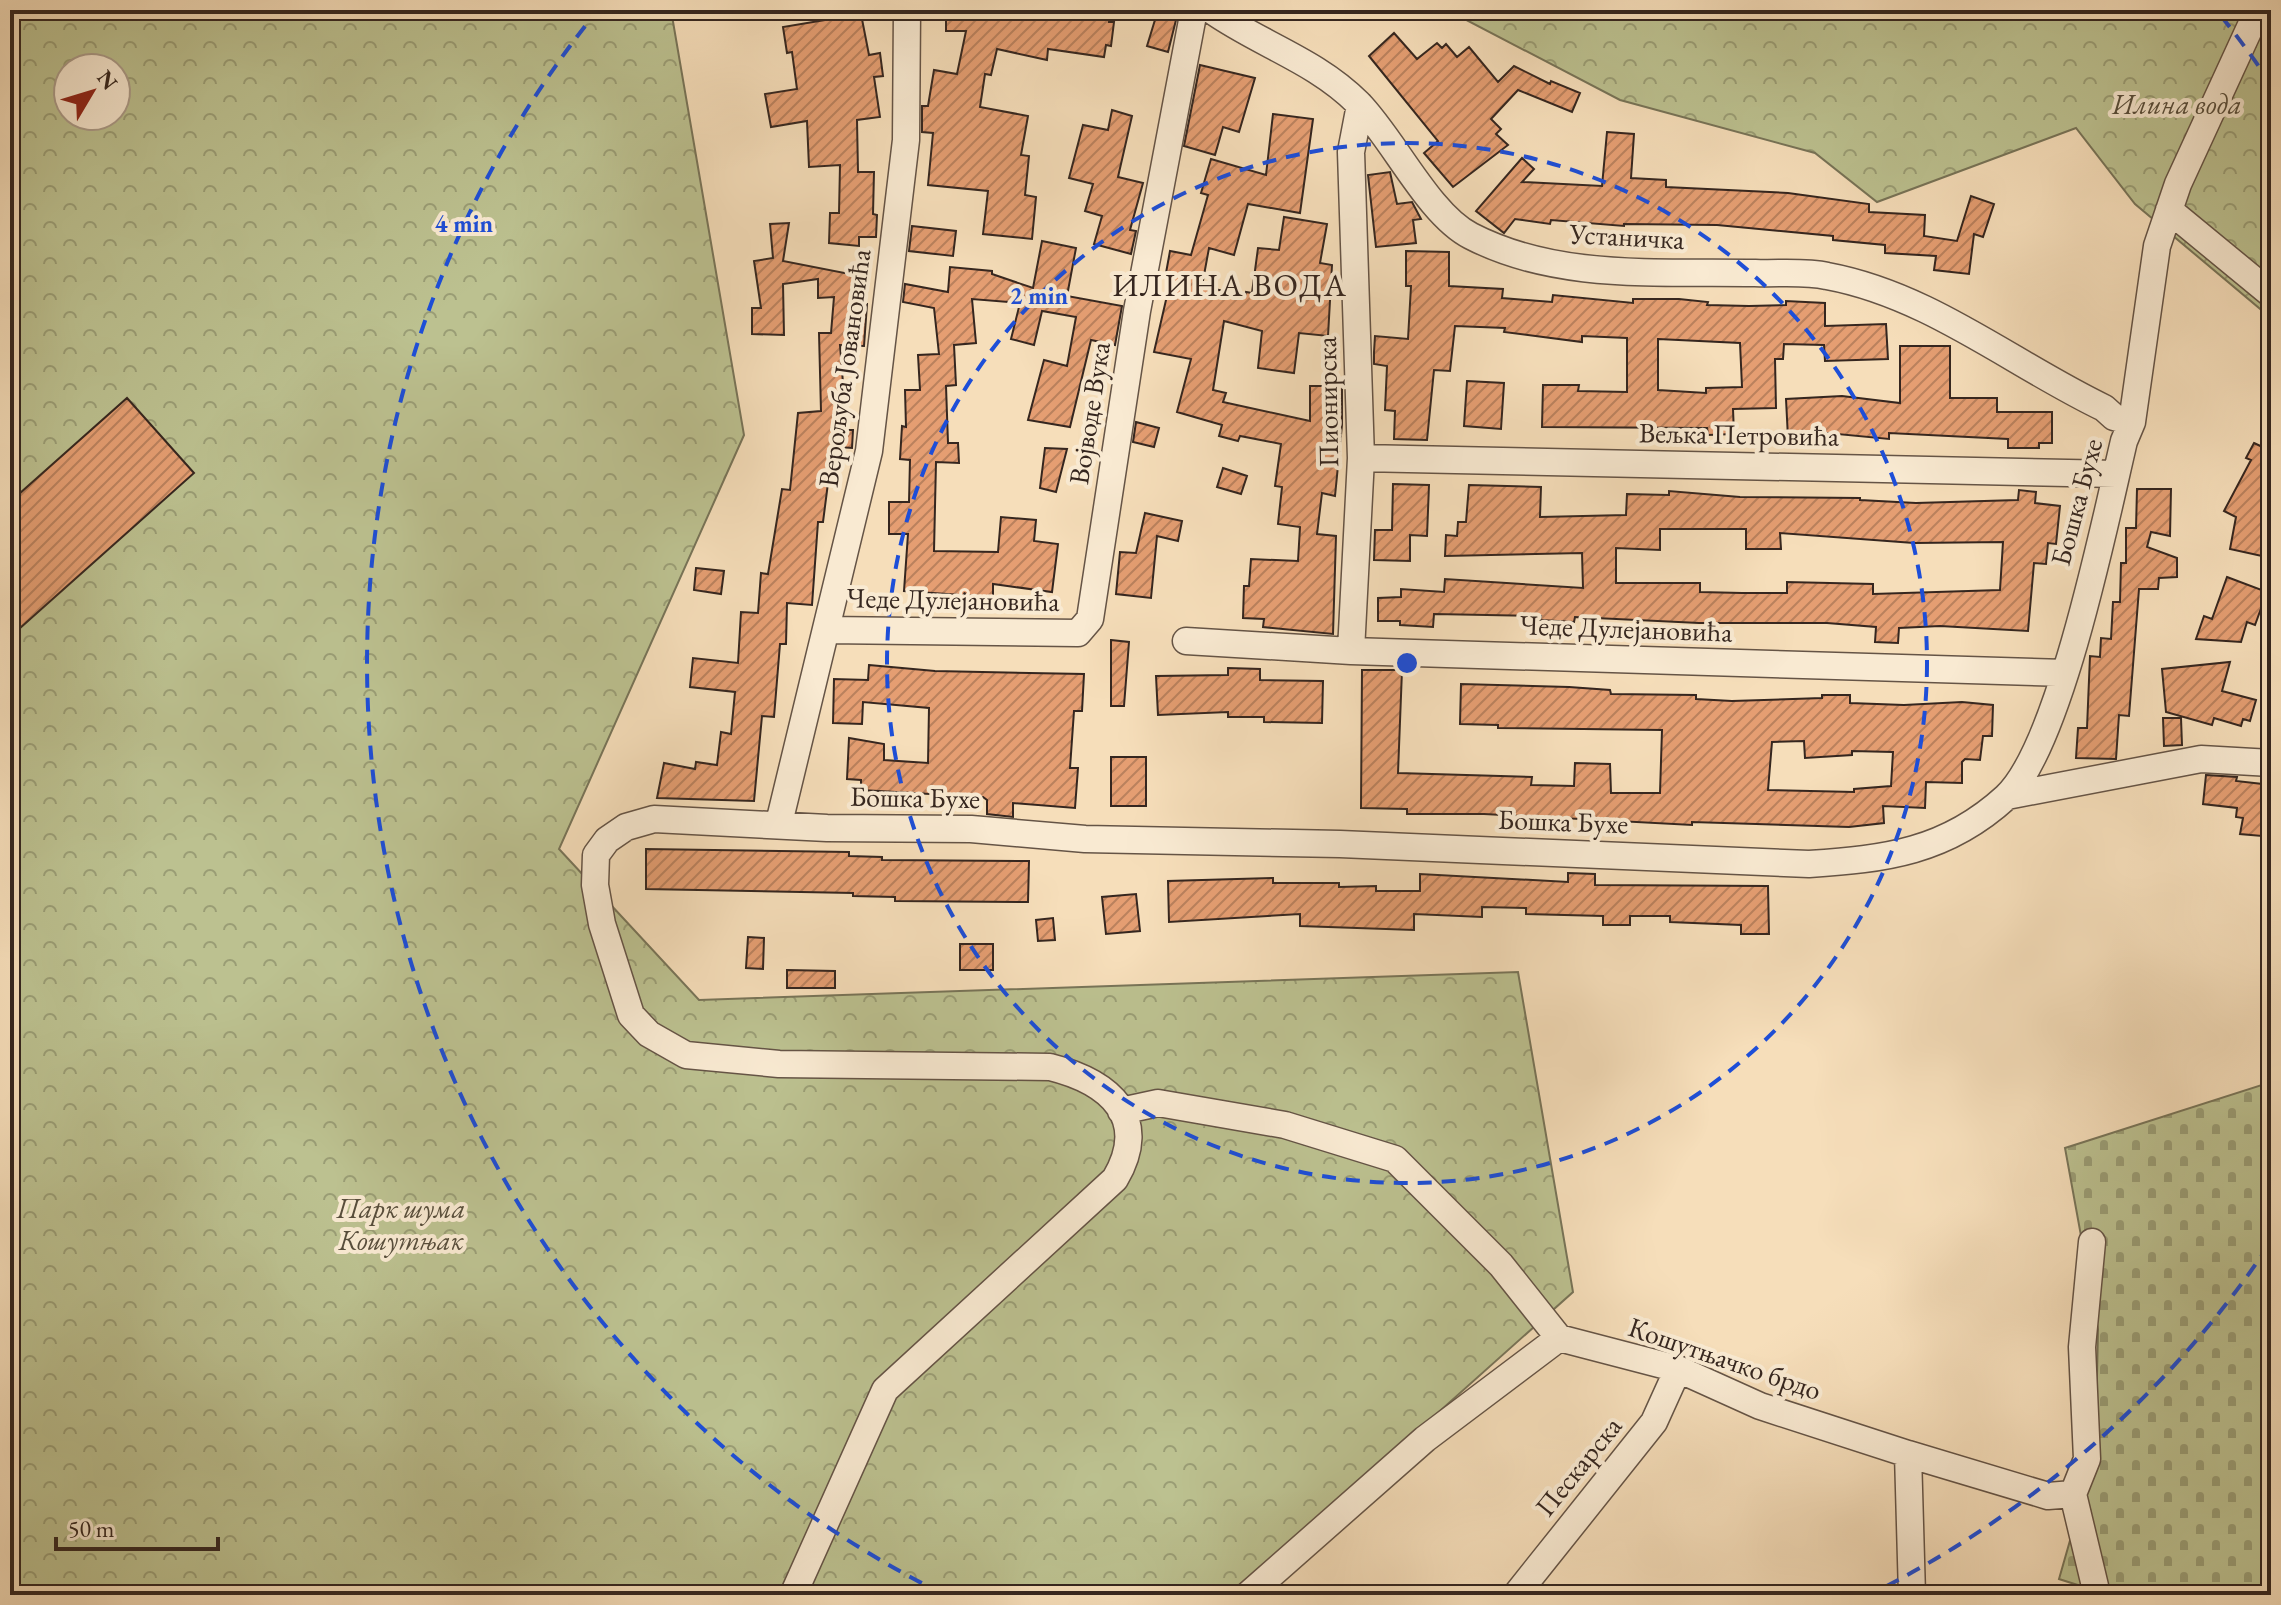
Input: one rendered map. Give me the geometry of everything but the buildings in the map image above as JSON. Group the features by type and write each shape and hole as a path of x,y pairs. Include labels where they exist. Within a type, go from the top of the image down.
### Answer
{"street":[{"name":"Верољуба Јовановића","path":"779,823 869,451 906,140 907,10"},
{"name":"Војводе Вука","path":"1078,633 1090,619 1137,311 1194,10"},
{"name":"Устаничка","path":"1211,10 1239,30 1283,48 1330,77 1360,105 1443,212 1468,235 1522,258 1575,269 1825,275 1887,292 1936,314 2104,408"},
{"path":"2132,422 2157,246 2169,210 2258,10"},
{"name":"Пионирска","path":"1351,651 1361,458 1351,152 1360,105"},
{"path":"2169,210 2271,294"},
{"name":"Бошка Бухе","path":"1121,1111 1105,1090 1080,1074 1050,1067 779,1064 686,1055 649,1034 631,1015 602,924 595,885 596,855 607,840 626,827 654,819 779,823 827,828 971,829 1085,839 1340,844 1809,864 1874,860 1930,846 2007,796 2034,760 2065,673 2132,422 2114,417 2104,408"},
{"name":"Вељка Петровића","path":"1361,458 2116,474"},
{"name":"Чеде Дулејановића","path":"827,630 1078,633"},
{"name":"Чеде Дулејановића","path":"1186,641 1351,651 2065,673"},
{"path":"2007,796 2201,759 2271,763"},
{"path":"793,1595 885,1390 1115,1179 1129,1155 1130,1133 1121,1111 1158,1103 1270,1122 1395,1159 1501,1265 1559,1338 1425,1439 1248,1595"},
{"path":"2092,1242 2082,1347 2087,1459 2073,1494 2094,1595"},
{"name":"Кошутњачко брдо","path":"1559,1338 1678,1369 1760,1406 1908,1454 2048,1496 2073,1494"},
{"name":"Пескарска","path":"1516,1595 1654,1422 1678,1369"},
{"path":"1908,1454 1912,1595"}],"green space":[{"name":"Парк шума Кошутњак","path":"10,10 671,10 744,435 559,849 699,1000 1518,972 1573,1292 1234,1595 10,1595"},
{"name":"Илина вода","path":"1258,10 2271,10 2271,318 2135,204 2076,128 1877,202 1815,153 1620,100 1455,14 1288,18"},
{"path":"2271,1082 2271,1595 2109,1595 2059,1579 2083,1495 2095,1467 2098,1329 2065,1148"}],"district":[{"name":"ИЛИНА ВОДА","path":"1230,285"}]}
